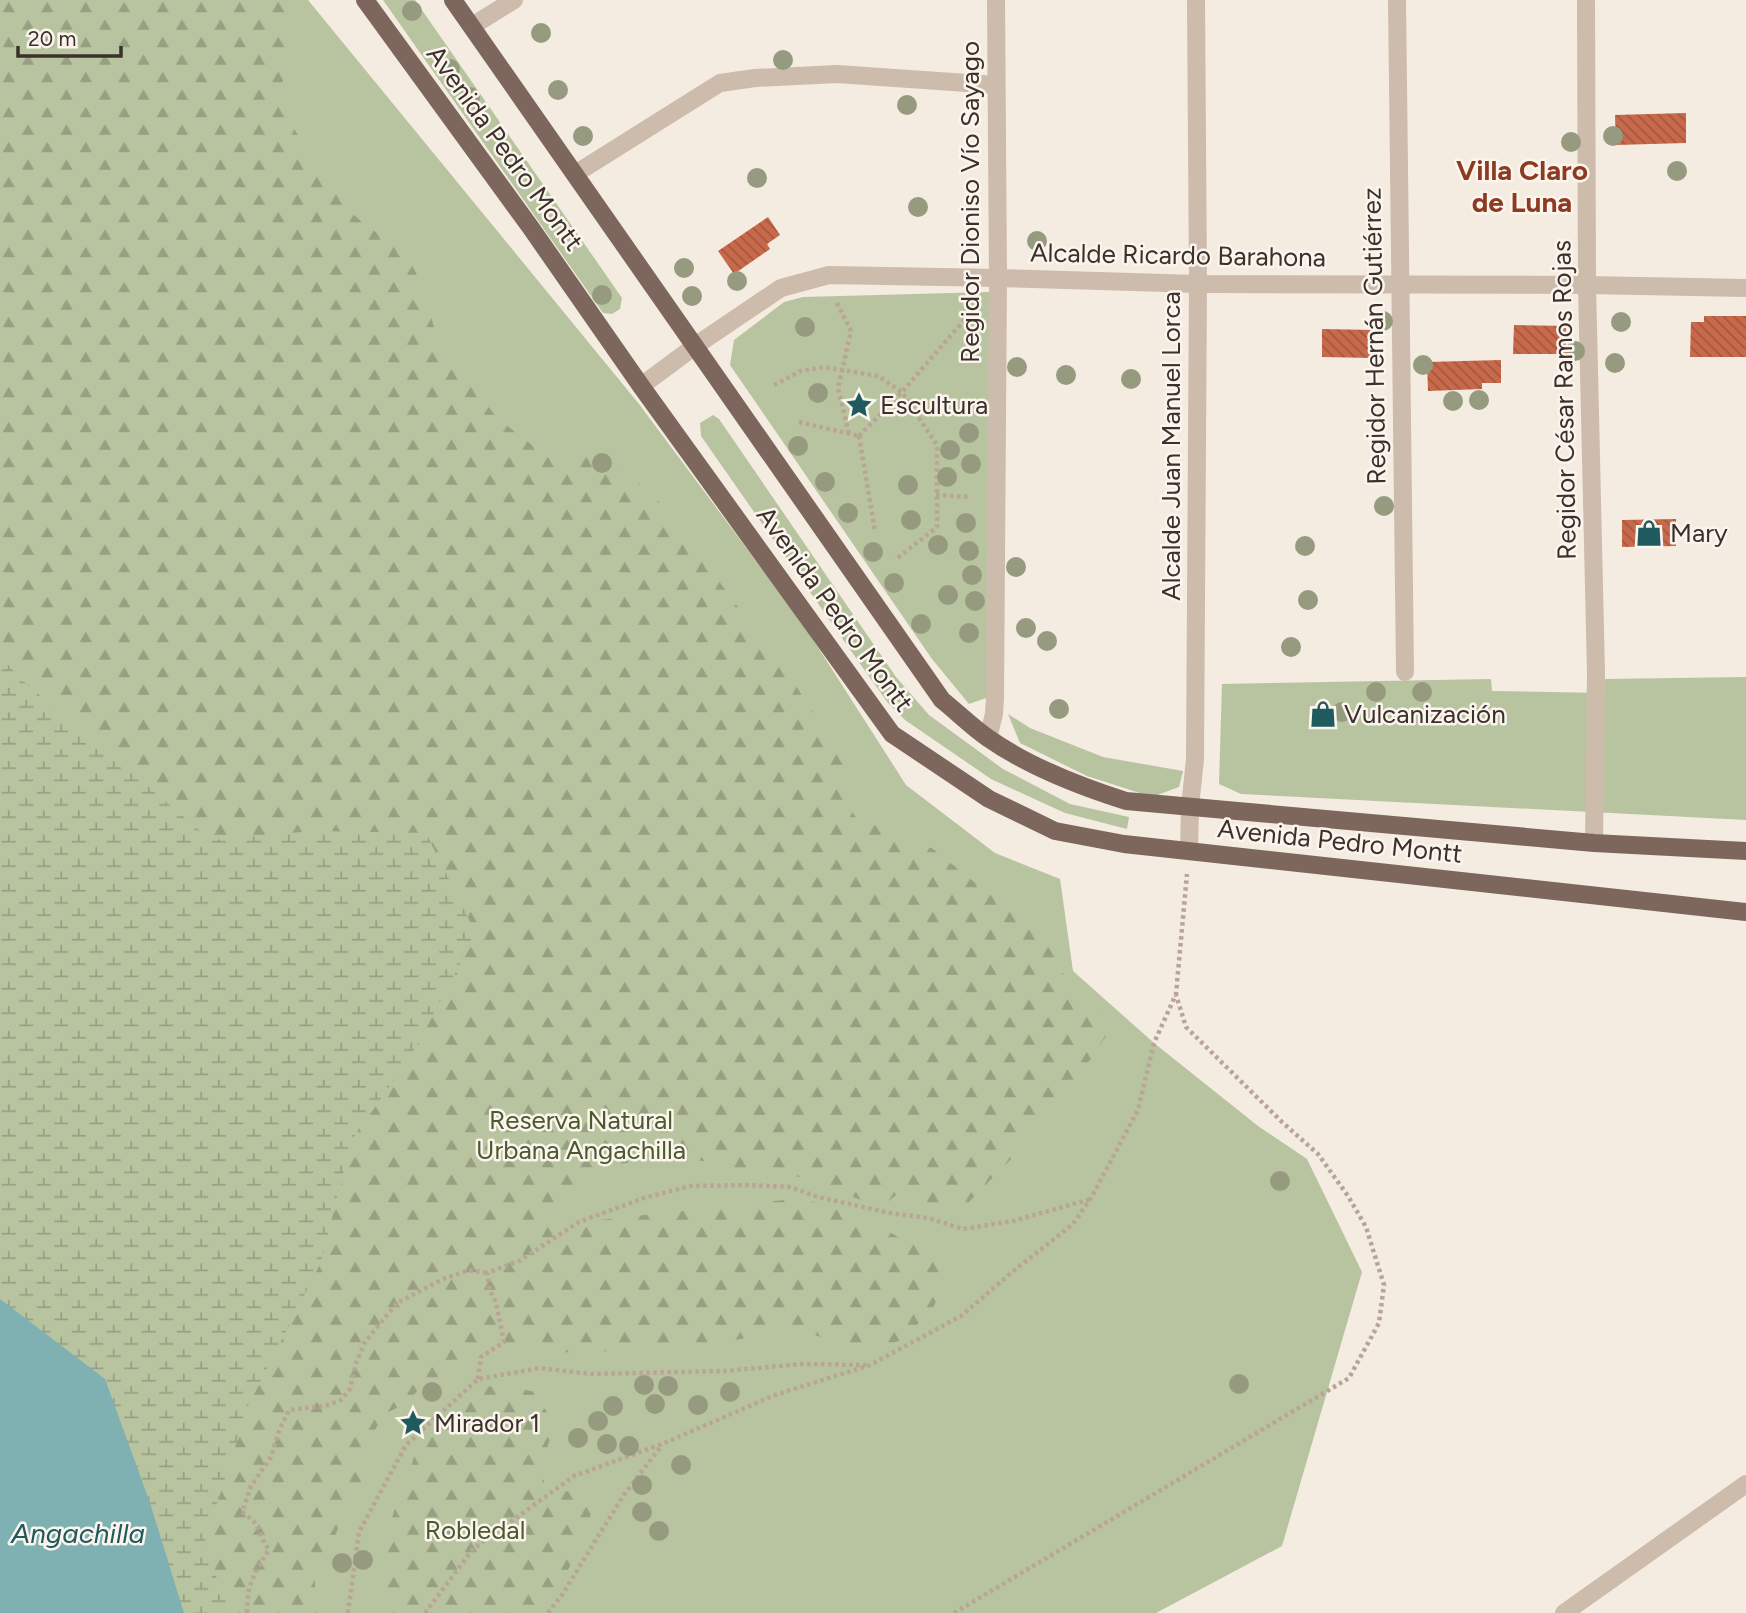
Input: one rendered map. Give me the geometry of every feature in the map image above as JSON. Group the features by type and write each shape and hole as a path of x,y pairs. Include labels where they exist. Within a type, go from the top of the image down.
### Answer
{"main road":[{"name":"Avenida Pedro Montt","path":"365,0 892,734 989,799 1055,831 1125,844 1746,912"},
{"name":"Avenida Pedro Montt","path":"453,0 942,700 988,738 1042,769 1090,790 1126,801 1594,843 1746,851"}],"street":[{"path":"472,26 514,0"},
{"name":"Regidor Dioniso Vío Sayago","path":"988,738 994,714 999,278 996,0"},
{"name":"Alcalde Juan Manuel Lorca","path":"1189,850 1195,759 1198,284 1196,0"},
{"name":"Regidor Hernán Gutiérrez","path":"1397,0 1405,672"},
{"name":"Regidor César Ramos Rojas","path":"1586,0 1587,285 1596,673 1594,843"},
{"path":"575,174 720,83 755,78 837,75 996,85"},
{"name":"Alcalde Ricardo Barahona","path":"641,386 781,288 829,275 1198,284 1746,288"},
{"path":"1564,1613 1746,1484"}],"path":[{"path":"837,303 851,331 838,388 849,434"},
{"path":"859,436 902,392 979,303"},
{"path":"774,385 801,371 824,367 878,376 902,392 937,445 937,527 895,560"},
{"path":"799,422 859,436"},
{"path":"859,436 875,531"},
{"path":"936,495 996,498"},
{"path":"425,1613 473,1549 574,1476 662,1444 775,1395 870,1365 961,1316 1073,1224 1091,1198 1138,1110 1154,1043 1176,994 1189,850"},
{"path":"954,1613 1349,1378 1380,1323 1384,1285 1367,1227 1348,1196 1318,1154 1186,1027 1176,994"},
{"path":"247,1613 247,1597 252,1577 269,1549 255,1523 242,1512 251,1486 271,1457 289,1410 324,1406 341,1400 349,1389 365,1342 397,1303 443,1279 469,1270 488,1273 519,1261 579,1222 644,1198 690,1186 790,1187 818,1197 890,1213 928,1218 964,1228 1013,1221 1091,1198"},
{"path":"478,1379 481,1357 504,1342 496,1303 490,1291 488,1273"},
{"path":"348,1613 359,1532 406,1445 478,1379 540,1368 591,1374 724,1371 802,1364 870,1365"},
{"path":"548,1613 623,1496 662,1444"}],"green space":[{"name":"Reserva Natural Urbana Angachilla","path":"0,0 308,0 639,404 803,624 906,785 995,853 1060,879 1073,971 1154,1043 1258,1126 1307,1159 1362,1272 1282,1546 1156,1613 0,1613"},
{"path":"0,0 291,0 293,11 281,72 293,127 328,183 355,216 408,257 422,285 438,341 497,418 554,462 605,454 663,505 796,686 841,756 852,788 850,809 858,820 901,834 933,849 1008,909 1038,921 1065,978 1102,1011 1106,1036 1091,1059 1041,1113 1011,1159 964,1207 930,1207 906,1201 901,1191 884,1205 861,1200 788,1174 737,1172 713,1162 672,1158 609,1165 589,1174 567,1192 559,1213 563,1232 599,1220 802,1198 859,1216 934,1256 943,1284 932,1311 899,1341 865,1350 817,1336 800,1327 780,1328 705,1346 573,1353 482,1347 451,1377 423,1385 405,1404 384,1414 366,1446 368,1485 342,1518 332,1544 315,1562 315,1606 318,1613 230,1613 204,1545 248,1406 321,1262 351,1141 411,1056 476,934 316,831 211,840 23,681 0,656"},
{"path":"383,0 415,0 622,298 620,309 612,314 603,313"},
{"path":"989,292 989,697 969,704 932,659 730,365 734,340 784,302 803,297"},
{"path":"713,415 719,419 896,677 929,715 1003,769 1070,804 1129,817 1127,829 1065,813 991,779 905,720 888,703 701,436 700,423"},
{"path":"0,656 23,681 211,840 316,831 426,833 476,934 411,1056 351,1141 321,1262 248,1406 204,1544 230,1613 0,1613"},
{"path":"1746,677 1746,820 1241,794 1219,784 1222,684 1491,679 1492,691 1604,693 1605,679"},
{"path":"1008,714 1030,728 1103,757 1183,771 1179,787 1152,797 1087,776 1020,743"},
{"name":"Robledal","path":"505,1385 535,1392 556,1422 540,1468 545,1485 584,1496 593,1503 585,1539 565,1575 537,1613 393,1613 388,1597 387,1554 392,1518 416,1448 437,1422 481,1387"}],"water":[{"name":"Angachilla","path":"0,1299 105,1379 150,1503 184,1613 0,1613"}],"building":[{"path":"1686,113 1686,143 1616,145 1615,115"},
{"path":"768,217 780,235 767,244 770,249 734,274 718,251"},
{"path":"1704,316 1746,316 1746,357 1690,357 1691,322 1704,322"},
{"path":"1514,325 1566,326 1566,354 1513,354"},
{"path":"1322,329 1374,330 1374,358 1322,357"},
{"path":"1501,360 1501,383 1482,383 1482,389 1428,391 1427,362"},
{"name":"Mary","path":"1676,519 1676,546 1622,547 1622,520"}],"place":[{"name":"Escultura","path":"859,405"},
{"name":"Mary","path":"1649,533"},
{"name":"Vulcanización","path":"1323,714"},
{"name":"Mirador 1","path":"413,1423"}],"district":[{"name":"Villa Claro de Luna","path":"1522,186"}]}
